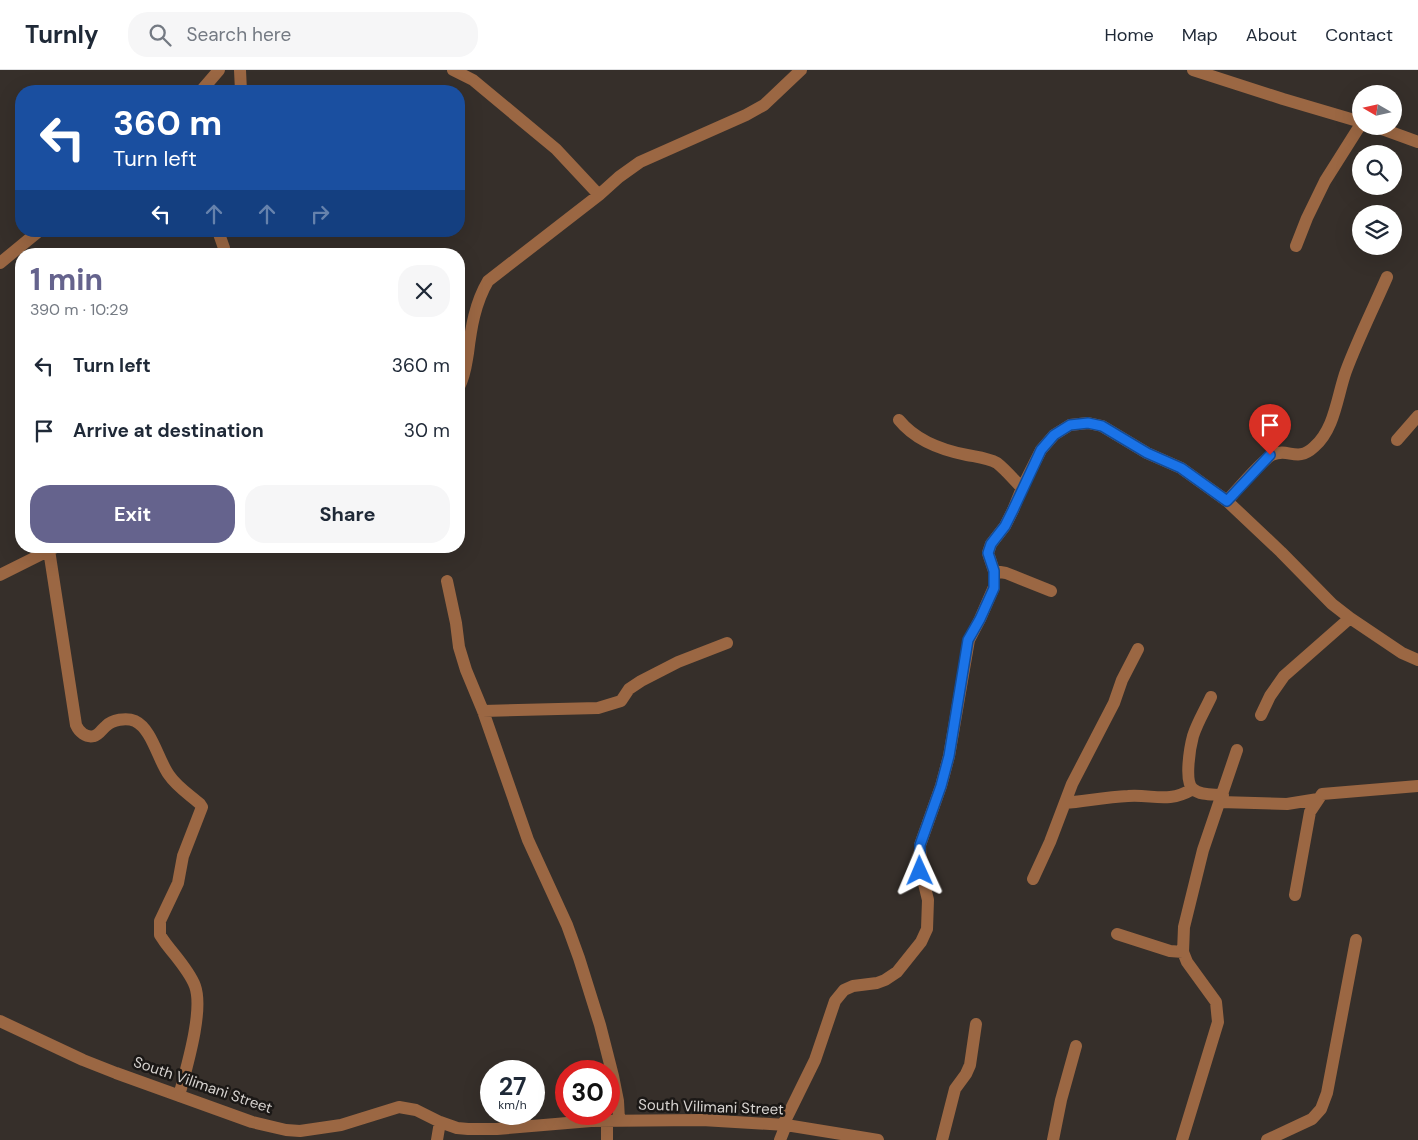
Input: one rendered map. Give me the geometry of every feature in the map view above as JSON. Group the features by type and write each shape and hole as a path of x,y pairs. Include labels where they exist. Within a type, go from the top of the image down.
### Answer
{"street":[{"path":"206,85 219,70"},
{"path":"240,70 241,85"},
{"path":"453,70 473,80 556,149 599,195"},
{"path":"465,371 474,318 480,295 488,281 640,162 764,106 801,70"},
{"path":"1192,70 1352,120"},
{"path":"1296,246 1325,181 1354,135"},
{"path":"1399,135 1418,142"},
{"path":"18,248 31,237"},
{"path":"0,263 15,250"},
{"path":"1227,501 1270,455 1282,452 1301,455 1313,449 1323,438 1330,423 1345,374 1359,338 1387,278"},
{"path":"1397,440 1418,416"},
{"path":"900,420 908,430 921,440 942,449 996,463 1022,488"},
{"path":"780,1140 815,1060 835,1001 844,990 853,986 886,980 897,972 921,942 927,929 928,900 920,871 920,845 941,786 949,756 968,640 994,588 994,571 988,553 991,544 1005,526 1041,450 1054,435 1070,425 1088,423 1102,426 1147,453 1181,468 1227,501 1270,541 1332,604 1402,653 1418,660"},
{"path":"0,574 44,553"},
{"path":"55,553 76,725 79,731 84,735 94,736 114,721 129,719 140,724 148,734 168,774 174,782 202,807 183,856 178,883 160,921 160,935 195,985 198,999 188,1059 179,1096"},
{"path":"994,571 1006,573 1051,591"},
{"path":"447,581 459,646 466,670 484,711 526,833 567,925 600,1025 609,1060"},
{"path":"1261,715 1270,696 1284,676 1350,618"},
{"path":"484,711 598,708 610,705 621,701 629,689 641,681 678,662 727,643"},
{"path":"1033,879 1050,842 1072,784 1138,649"},
{"path":"1211,697 1193,737 1187,778 1192,789 1203,794 1222,798 1287,804 1318,800"},
{"path":"1182,1140 1218,1022 1216,1002 1187,962 1183,952 1184,927 1203,850 1237,750"},
{"path":"1295,895 1310,812 1322,794 1418,786"},
{"path":"1066,803 1131,795 1168,798 1178,796 1192,789"},
{"path":"1118,934 1170,951 1183,952"},
{"path":"1267,1140 1312,1119 1321,1109 1327,1093 1356,940"},
{"name":"South Vilimani Street","path":"0,1021 83,1060 252,1122 286,1130 300,1131 340,1125 399,1107 416,1110 457,1128 484,1129 555,1123"},
{"path":"942,1140 955,1089 970,1066 976,1024"},
{"path":"1053,1140 1061,1100 1076,1046"},
{"name":"South Vilimani Street","path":"620,1120 702,1120 785,1125 878,1140"},
{"path":"437,1140 440,1122"},
{"path":"607,1140 612,1125"}],"route":[{"path":"920,871 920,845 941,786 949,756 968,640 987,606 994,588 994,571 988,553 991,544 1005,526 1041,450 1054,435 1070,425 1088,423 1102,426 1147,453 1181,468 1227,501 1270,455"}]}
